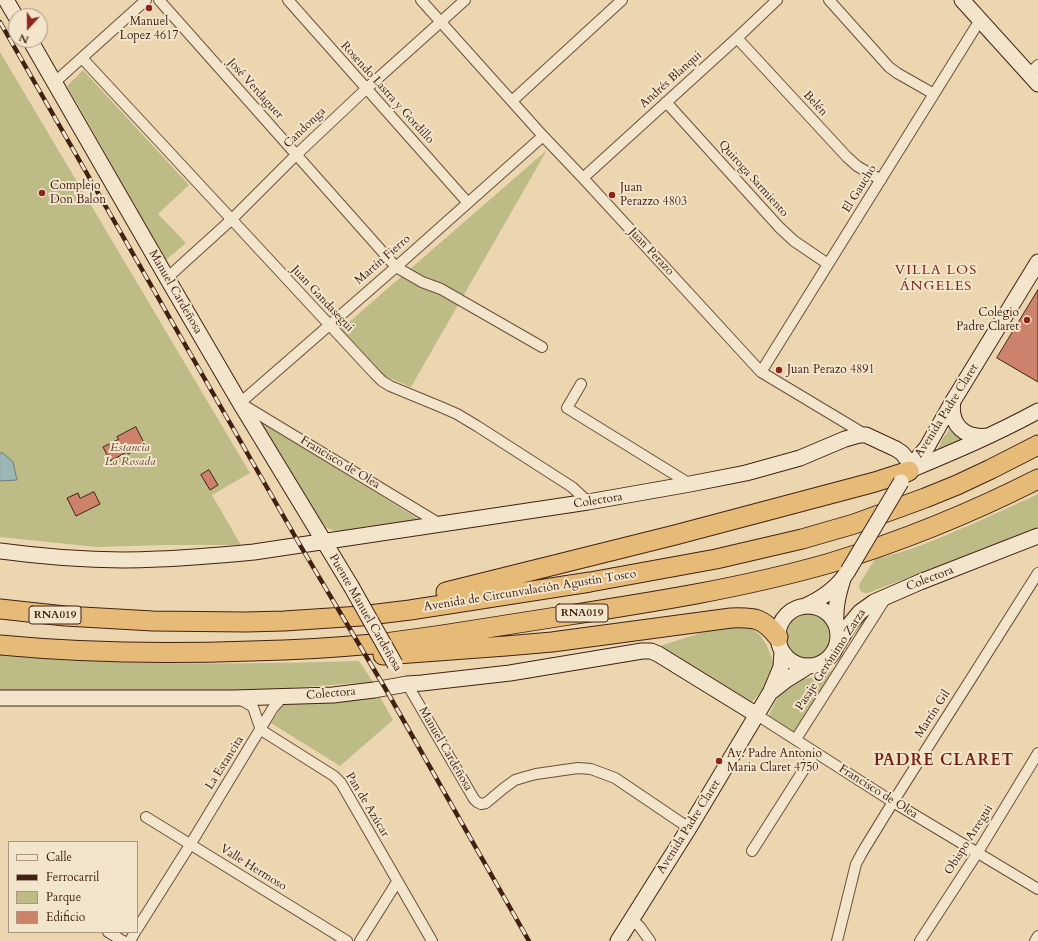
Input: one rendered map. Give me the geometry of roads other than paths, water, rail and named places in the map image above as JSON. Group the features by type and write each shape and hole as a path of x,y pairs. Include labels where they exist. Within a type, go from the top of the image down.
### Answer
{"highway":[{"name":"Avenida de Circunvalación Agustín Tosco","path":"0,609 65,616 153,621 284,621 361,616 410,610 590,582 730,556 802,539 854,524 964,482 1038,445"},
{"name":"RNA019","path":"0,645 147,653 205,653 340,647 399,641 640,604 758,581 829,563 899,540 959,516 1038,479"},
{"path":"246,622 302,609 355,605 451,591 897,480"},
{"path":"262,651 325,658 506,646 552,642 742,617 755,619 765,623 772,630 780,644"}],"main road":[{"path":"962,0 980,20 1035,74"},
{"name":"Manuel Cardeñosa","path":"35,48 240,403 324,542"},
{"name":"Avenida Padre Claret","path":"836,624 836,602 845,575 897,480 927,447 953,401 1038,262"},
{"path":"953,401 953,416 956,424 961,430 973,436 989,436"},
{"path":"897,480 1038,411"},
{"name":"Colectora","path":"0,551 86,559 156,560 214,556 324,542 588,502 746,473 800,458 851,437 866,435"},
{"name":"Juan Perazo","path":"866,435 902,453 909,462 897,480"},
{"name":"Colectora","path":"838,644 850,624 863,609 874,602 888,595 1038,536"},
{"name":"Puente Manuel Cardeñosa","path":"324,542 351,586 406,684"},
{"name":"Avenida Padre Claret","path":"805,606 819,599 845,575"},
{"path":"805,606 822,610 832,618 836,624 838,644 831,656 820,664 807,667 795,663 790,660 780,644 780,626 791,611 798,608 805,606"},
{"name":"Avenida Padre Claret","path":"618,941 689,828 771,691 781,667 780,644"},
{"name":"Colectora","path":"0,698 234,698 332,695 406,684 510,673 642,651 651,651 658,654"},
{"name":"Francisco de Olea","path":"658,654 757,715"},
{"name":"Avenida Padre Claret","path":"771,691 807,667"}],"street":[{"path":"55,82 146,0"},
{"name":"José Verdaguer","path":"159,0 396,267 422,282 441,289 542,347"},
{"name":"Rosendo Lastra y Gordillo","path":"288,0 468,203"},
{"name":"Juan Perazo","path":"420,0 543,136 761,372 866,435"},
{"name":"Candonga","path":"167,278 231,220 296,155 366,89 465,0"},
{"path":"512,101 622,0"},
{"name":"Andrés Blanqui","path":"583,178 777,0"},
{"path":"829,0 889,67 934,94"},
{"name":"El Gaucho","path":"761,372 980,20"},
{"name":"Belén","path":"737,38 847,157 857,166 881,180"},
{"name":"Juan Gandasegui","path":"82,58 374,374 390,386 446,409 477,426 572,487 588,502"},
{"name":"Quiroga Sarmiento","path":"666,102 779,227 794,241 828,264"},
{"name":"Martín Fierro","path":"240,403 543,136"},
{"path":"581,384 567,408 690,484"},
{"name":"Francisco de Olea","path":"240,403 440,524"},
{"name":"Martín Gil","path":"837,941 856,864 863,851 892,802 1038,573"},
{"name":"Pasaje Gerónimo Zarza","path":"796,739 888,595"},
{"name":"Manuel Cardeñosa","path":"406,684 477,802 481,804 486,803 515,780 524,776 578,768 591,769 615,778 689,828"},
{"name":"La Estancita","path":"138,927 276,704 284,697"},
{"path":"234,698 246,702 252,707 261,730"},
{"name":"Francisco de Olea","path":"757,715 892,802 1038,889"},
{"name":"Pan de Azúcar","path":"261,730 334,776 341,783 432,941"},
{"path":"752,851 815,752"},
{"name":"Obispo Arregui","path":"920,941 978,852 1038,753"},
{"name":"Valle Hermoso","path":"146,817 347,941"},
{"path":"360,941 397,882"},
{"path":"632,919 650,941"},
{"path":"110,933 123,941"},
{"path":"1035,941 1038,936"}],"water":[{"path":"0,453 3,453 13,462 17,480 0,481"}],"railway":[{"path":"0,22 300,545 385,688 529,941"}],"place":[{"name":"Manuel Lopez 4617","path":"149,8"},
{"name":"Complejo Don Balon","path":"42,193"},
{"name":"Juan Perazzo 4803","path":"612,195"},
{"name":"Colegio Padre Claret","path":"1027,320"},
{"name":"Juan Perazo 4891","path":"779,370"},
{"name":"Av. Padre Antonio Maria Claret 4750","path":"719,761"}],"district":[{"name":"VILLA LOS ÁNGELES","path":"936,280"},
{"name":"PADRE CLARET","path":"944,761"}],"park label":[{"name":"Estancia La Rosada","path":"130,455"}]}
